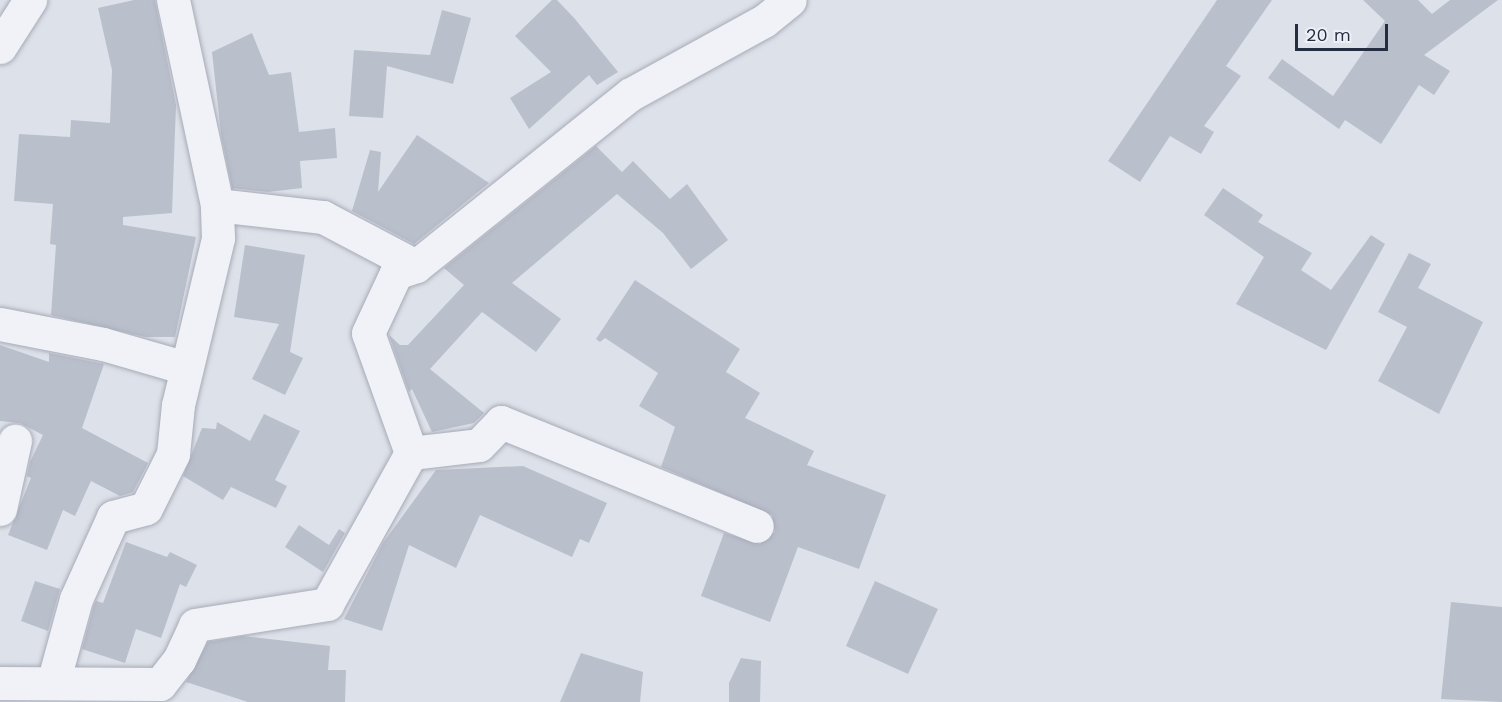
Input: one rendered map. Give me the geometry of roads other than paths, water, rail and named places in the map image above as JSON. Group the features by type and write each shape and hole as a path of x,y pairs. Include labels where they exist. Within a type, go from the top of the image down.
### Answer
{"street":[{"path":"0,47 30,0"},
{"path":"53,683 76,598 113,517 146,508 173,453 186,368 200,324 218,238 217,205 173,0"},
{"path":"0,683 160,684 179,660 195,625 327,604 411,453 368,333 396,273 416,266 631,94 778,3"},
{"path":"217,205 323,217 416,266"},
{"path":"0,324 103,344 186,368"},
{"path":"411,453 479,445 501,422 757,526"},
{"path":"0,509 15,441"}]}
